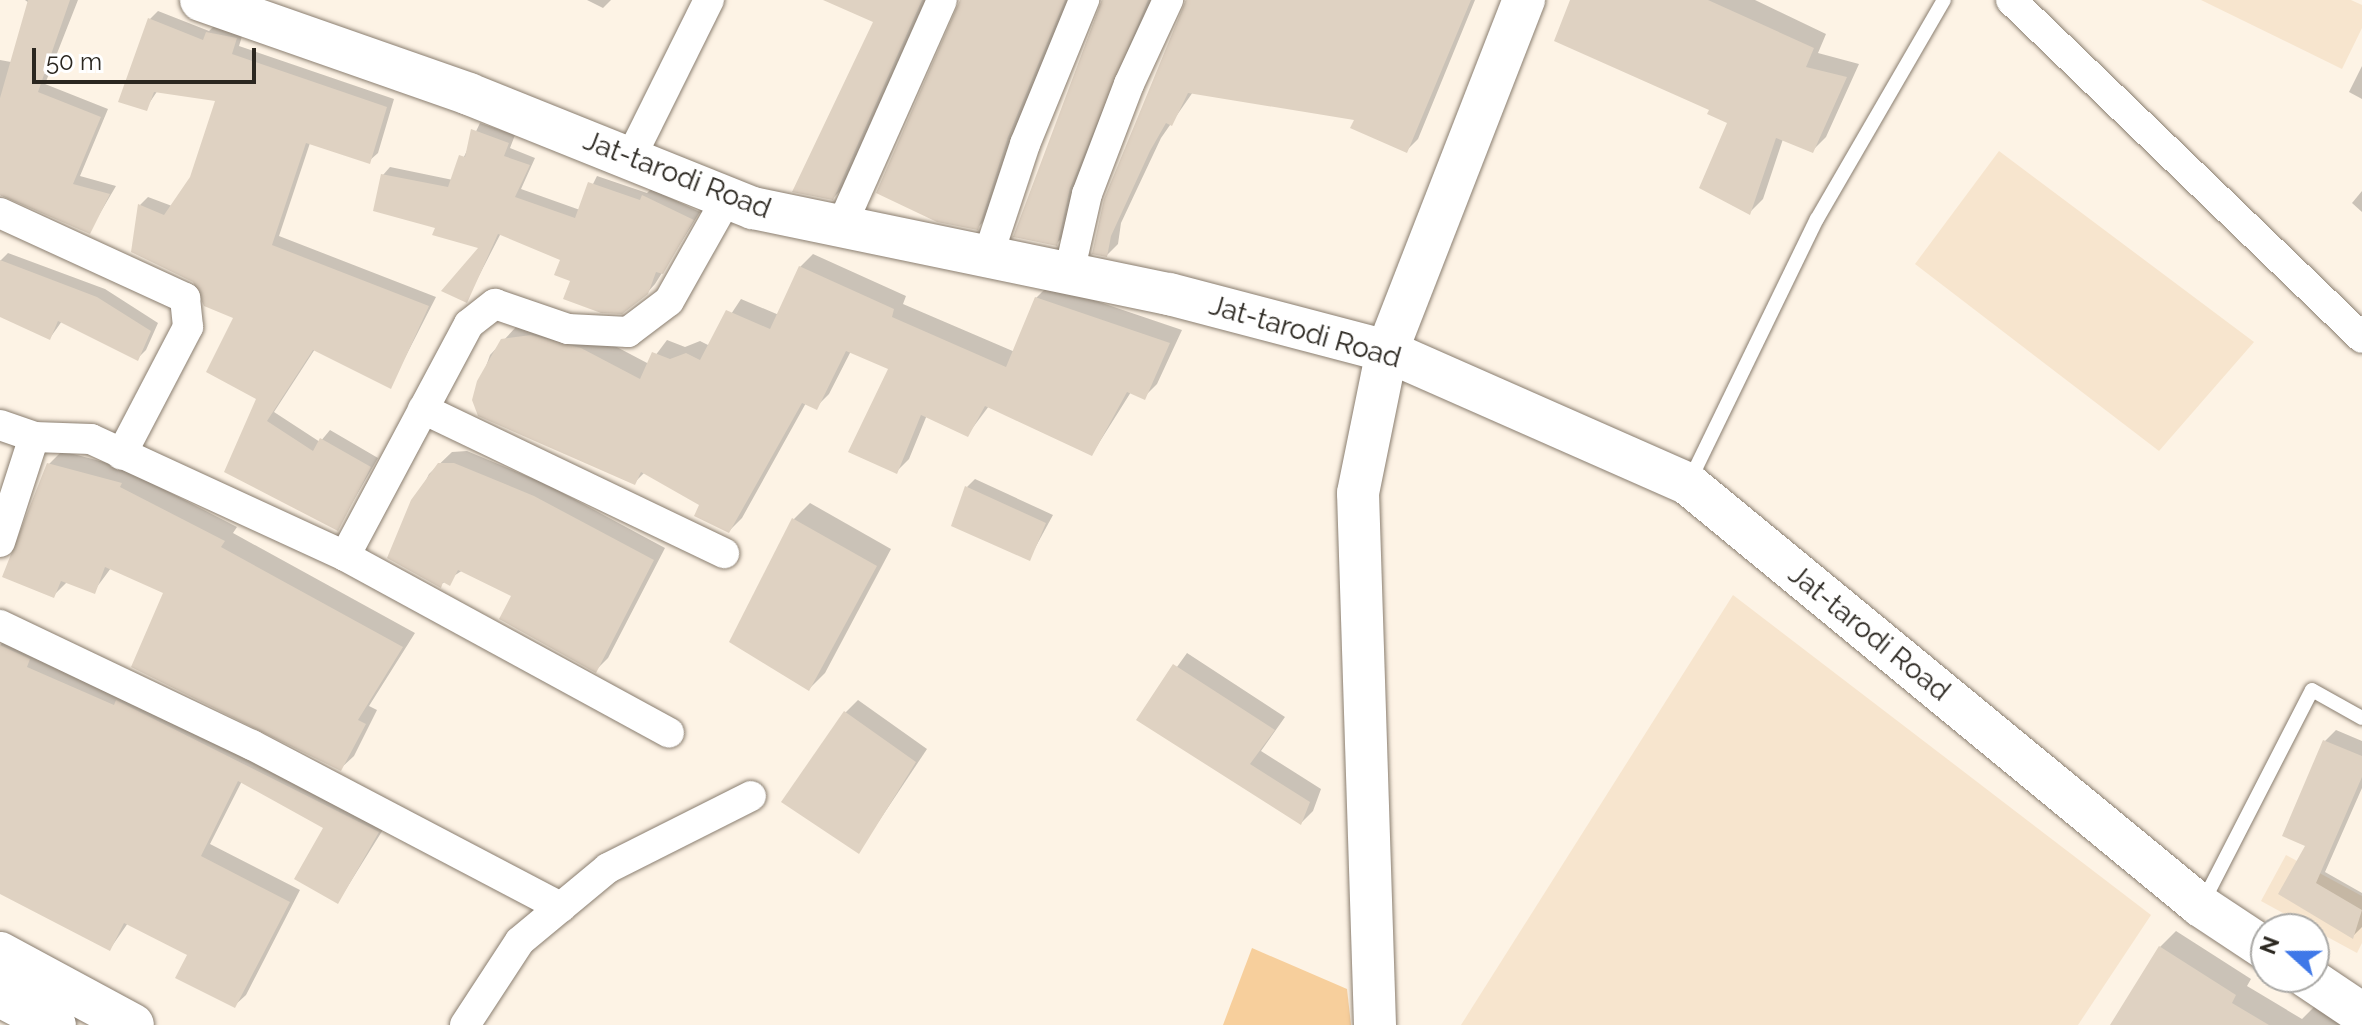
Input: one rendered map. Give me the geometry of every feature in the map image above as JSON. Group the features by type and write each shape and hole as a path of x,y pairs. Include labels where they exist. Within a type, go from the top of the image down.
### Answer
{"street":[{"name":"Jat-tarodi Road","path":"201,0 469,94 727,198 841,227 1069,273 1387,351 1688,484 2201,906 2250,938"},
{"path":"630,159 709,0"},
{"path":"841,227 942,0"},
{"path":"988,256 1025,144 1084,0"},
{"path":"1069,273 1087,194 1129,84 1168,0"},
{"path":"1375,1025 1358,493 1387,351 1524,0"},
{"path":"2011,0 2362,338"},
{"path":"345,556 469,324 495,304 568,329 628,332 669,301 727,198"},
{"path":"0,213 185,298 188,327 121,455"},
{"path":"423,409 724,553"},
{"path":"0,425 34,437 91,439 345,556 669,733"},
{"path":"0,542 34,437"},
{"path":"0,625 252,745 561,907"},
{"path":"465,1025 520,941 608,868 751,796"},
{"path":"0,953 133,1025"},
{"path":"2330,992 2362,1014"},
{"path":"0,996 55,1025"}],"lane":[{"path":"1688,484 1817,219 1944,0"},
{"path":"2201,906 2312,690 2362,718"}],"shaded area":[{"path":"2201,0 2351,0 2362,5 2362,28 2342,69"},
{"path":"1999,151 2254,342 2159,451 1915,264"},
{"path":"1733,595 2151,915 2078,1025 1461,1025"},
{"path":"2286,855 2362,896 2362,943 2357,953 2330,938 2330,913 2283,913 2261,901"},
{"path":"1252,948 1347,989 1351,1025 1223,1025"}],"building":[{"path":"28,0 70,0 38,92 101,117 73,184 110,194 90,234 0,195 0,98"},
{"path":"823,0 922,0 833,200 792,192 873,22"},
{"path":"960,0 1065,0 1008,137 978,230 937,222 876,193"},
{"path":"1102,0 1148,0 1070,188 1057,246 1013,237"},
{"path":"1186,0 1471,0 1407,153 1350,128 1354,120 1188,93 1172,126 1166,123 1150,151 1111,236 1107,257 1092,254 1104,199"},
{"path":"1570,0 1708,0 1814,48 1806,67 1847,77 1813,153 1776,138 1750,215 1699,188 1727,123 1707,114 1709,110 1554,41"},
{"path":"148,18 203,40 206,32 237,38 232,54 387,107 370,164 306,143 272,245 429,306 391,389 313,350 267,421 313,451 320,438 371,467 338,531 224,472 256,399 206,372 233,318 204,306 193,282 131,252 138,204 164,215 190,177 215,101 154,92 147,111 118,102"},
{"path":"471,129 509,143 504,156 530,165 515,197 575,218 588,182 640,200 642,195 694,220 663,274 656,272 648,294 622,314 601,313 563,299 570,281 554,275 560,260 498,234 467,303 441,291 478,248 432,235 435,228 373,211 381,174 448,187 459,155 465,157"},
{"path":"0,260 97,297 151,331 138,361 58,321 50,340 0,317"},
{"path":"799,266 894,309 892,317 1006,367 1035,297 1170,343 1145,400 1127,392 1092,456 985,406 968,437 921,415 897,474 848,452 888,369 846,351 817,410 802,403 729,533 694,516 699,505 641,472 635,485 478,416 472,400 477,381 501,339 531,335 581,348 640,379 652,352 670,359 686,353 700,360 726,310 770,329"},
{"path":"47,463 122,483 120,487 225,541 221,547 403,647 358,720 366,724 341,771 131,667 163,593 105,567 95,594 61,581 54,598 2,577"},
{"path":"438,463 454,463 534,496 654,560 596,673 499,619 511,596 458,570 450,586 443,582 441,588 387,558 411,500"},
{"path":"965,486 1046,523 1030,561 951,526"},
{"path":"792,518 877,566 809,691 729,642"},
{"path":"0,645 30,659 27,667 114,705 116,700 379,832 338,904 294,879 323,828 238,781 201,856 290,902 235,1008 175,978 187,955 124,923 110,951 0,894"},
{"path":"1173,664 1275,730 1250,764 1310,802 1301,825 1136,720"},
{"path":"844,711 916,762 859,854 781,802"},
{"path":"2323,740 2362,756 2362,777 2316,883 2362,910 2353,939 2330,925 2330,913 2310,913 2278,894 2305,846 2282,836"},
{"path":"2159,946 2236,995 2232,1003 2269,1025 2110,1025"}]}
